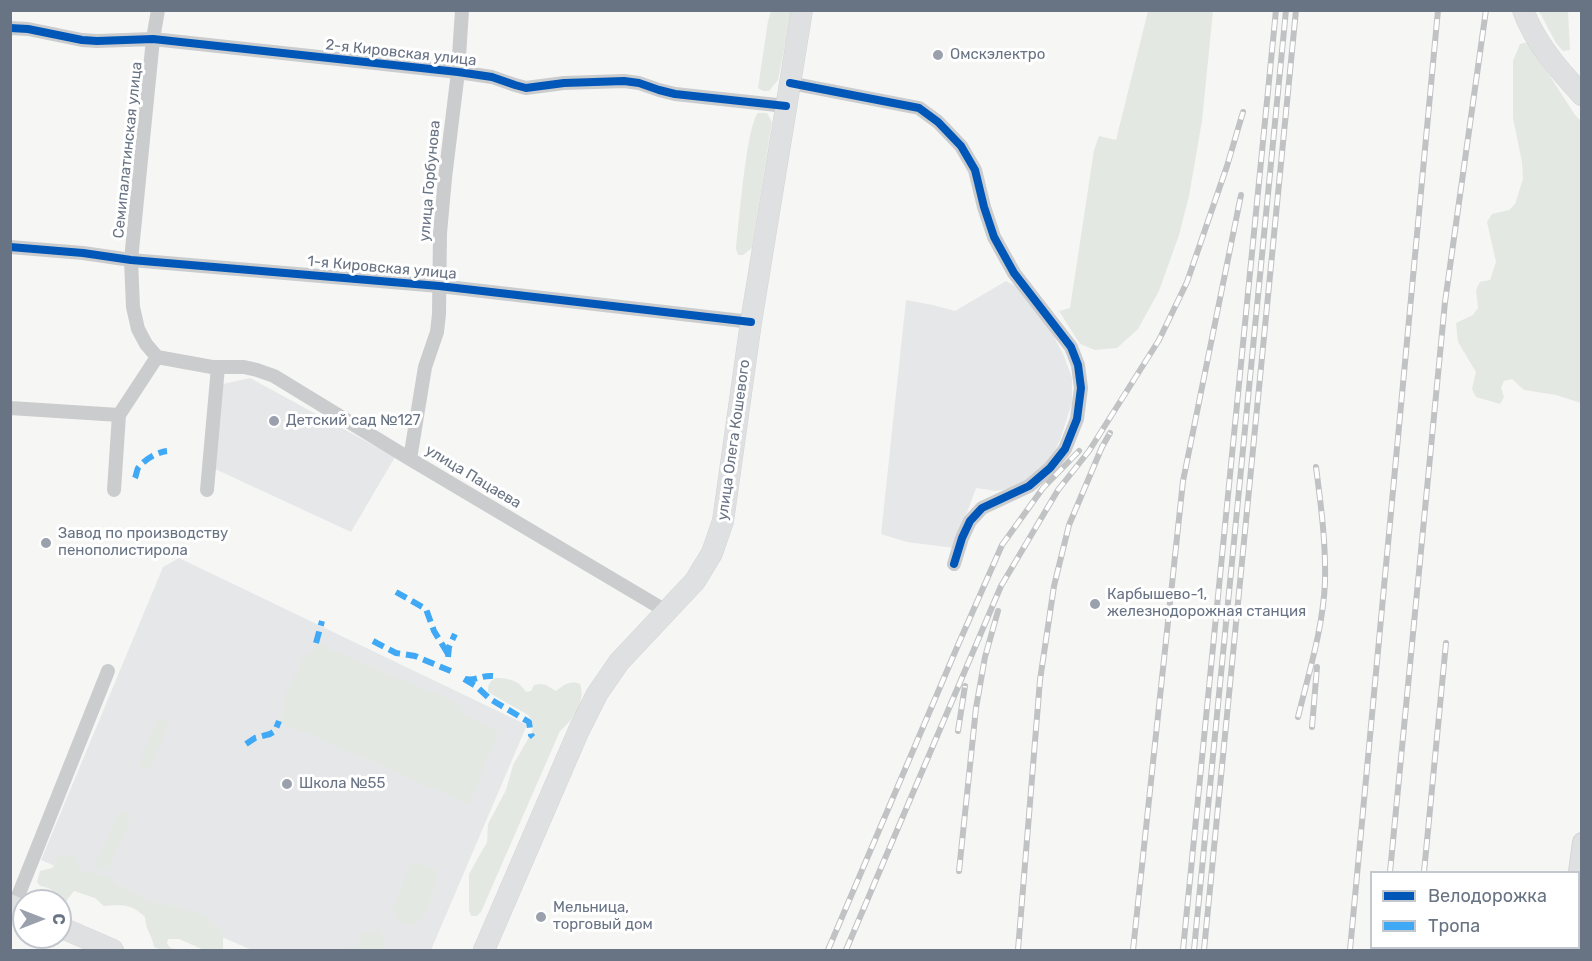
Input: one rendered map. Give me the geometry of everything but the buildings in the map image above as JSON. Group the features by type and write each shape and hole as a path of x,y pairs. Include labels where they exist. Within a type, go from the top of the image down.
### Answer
{"main road":[{"name":"улица Олега Кошевого","path":"484,951 597,693 619,662 695,580 712,553 723,521 751,322 802,10"},
{"path":"1523,10 1528,24 1543,48 1581,95"},
{"path":"1578,871 1581,842"},
{"path":"72,932 113,951"}],"street":[{"name":"Семипалатинская улица","path":"157,357 146,344 138,329 133,308 131,260 153,39 158,10"},
{"name":"улица Горбунова","path":"410,459 425,367 437,332 440,233 459,72 462,10"},
{"name":"2-я Кировская улица","path":"10,27 82,40 153,39 459,72 492,77 526,88 564,83 639,82 675,94 786,106"},
{"path":"790,83 919,108 938,122 961,146 975,170 994,237 1014,273 1071,347 1078,365 1081,388 1077,419 1065,449 1050,468 1029,486 982,507 970,521 954,564"},
{"name":"1-я Кировская улица","path":"10,247 83,253 131,260 439,286 751,322"},
{"path":"114,490 119,415 157,357"},
{"name":"улица Пацаева","path":"157,357 194,365 244,367 274,376 666,611"},
{"path":"207,490 218,367"},
{"path":"10,408 119,415"},
{"path":"23,889 108,670"}],"shaded area":[{"path":"771,11 792,11 778,80 769,91 763,91 758,88"},
{"path":"1148,11 1213,11 1202,121 1189,196 1179,235 1159,291 1138,329 1117,348 1095,350 1080,344 1059,311 1070,308 1094,150 1099,136 1116,140"},
{"path":"1539,11 1568,11 1570,50 1563,51 1556,43"},
{"path":"1528,42 1581,121 1581,403 1556,395 1524,390 1512,379 1504,381 1501,388 1504,397 1500,404 1476,397 1472,389 1476,372 1458,342 1456,323 1473,315 1478,308 1476,290 1480,282 1490,280 1496,262 1487,222 1492,214 1509,210 1515,204 1523,179 1513,118 1513,61 1520,44"},
{"path":"758,113 767,113 772,122 752,248 743,255 738,255 736,249 747,156 750,137"},
{"path":"1006,281 1017,287 1050,329 1072,378 1072,403 1060,440 1050,461 1031,477 1012,488 996,491 976,488 954,548 907,542 881,534 906,300 955,311"},
{"name":"Детский сад №127","path":"250,378 395,457 351,532 215,469 223,384"},
{"name":"Школа №55","path":"179,558 527,725 431,950 252,950 41,860 163,567"},
{"path":"316,643 454,702 464,715 497,730 469,804 279,721 284,711 283,700 303,657 312,652"},
{"path":"495,678 513,680 526,692 531,691 537,684 545,685 556,691 567,684 576,683 580,684 581,697 578,710 560,731 481,912 477,916 471,916 469,874 487,842 488,824 506,790 513,765 533,727 528,715 488,692 489,684"},
{"path":"158,718 169,723 149,771 138,766"},
{"path":"119,811 131,816 108,872 95,866"},
{"path":"73,855 81,871 109,876 121,888 136,893 145,901 179,907 207,917 223,934 223,950 204,950 179,939 168,939 167,944 178,950 161,950 154,947 145,917 140,912 121,905 104,906 95,898 74,891 72,894 72,889 50,889 40,886 37,882 40,871 52,868 56,864 55,856"},
{"path":"418,862 435,869 438,876 425,911 418,923 412,925 395,918 392,911 409,868"},
{"path":"379,929 385,939 383,950 344,950 347,946 352,949 357,945 362,934"}],"railway":[{"path":"1183,950 1276,10"},
{"path":"1194,950 1286,10"},
{"path":"1204,950 1296,10"},
{"path":"1350,950 1438,10"},
{"path":"1390,871 1445,302 1486,10"},
{"path":"846,950 1001,586 1058,490 1089,451 1159,340 1187,282 1243,112"},
{"path":"1133,950 1183,481 1241,195"},
{"path":"1018,950 1040,680 1054,586 1069,525 1110,433"},
{"path":"828,950 1002,545 1043,488 1079,451"},
{"path":"1298,717 1311,667 1324,599 1324,539 1316,467"},
{"path":"959,871 976,708 985,657 998,611"},
{"path":"1424,871 1446,643"},
{"path":"1312,727 1317,667"},
{"path":"958,731 965,686"}],"marked path":[{"path":"135,478 138,468 144,462 167,451"},
{"path":"396,592 426,609 434,631 448,654"},
{"path":"316,643 322,621"},
{"path":"448,657 449,647 455,634"},
{"path":"373,641 396,653 415,656 453,672"},
{"path":"465,679 493,676"},
{"path":"464,679 490,699 529,722 533,737"},
{"path":"246,744 275,731 279,721"}],"cycle path":[{"path":"10,28 28,29 82,40 153,39 458,72 492,77 526,88 564,83 624,81 675,94 786,106"},
{"path":"790,83 919,108 938,122 961,146 975,170 994,237 1014,273 1071,347 1078,365 1081,388 1077,419 1065,449 1050,468 1029,486 982,508 970,521 954,564"},
{"path":"10,247 83,253 131,260 439,286 751,322"}],"place":[{"name":"Омскэлектро","path":"938,55"},
{"name":"Детский сад №127","path":"274,421"},
{"name":"Завод по производству пенополистирола","path":"46,543"},
{"name":"Карбышево-1, железнодорожная станция","path":"1095,604"},
{"name":"Школа №55","path":"287,784"},
{"name":"Мельница, торговый дом","path":"541,917"}]}
